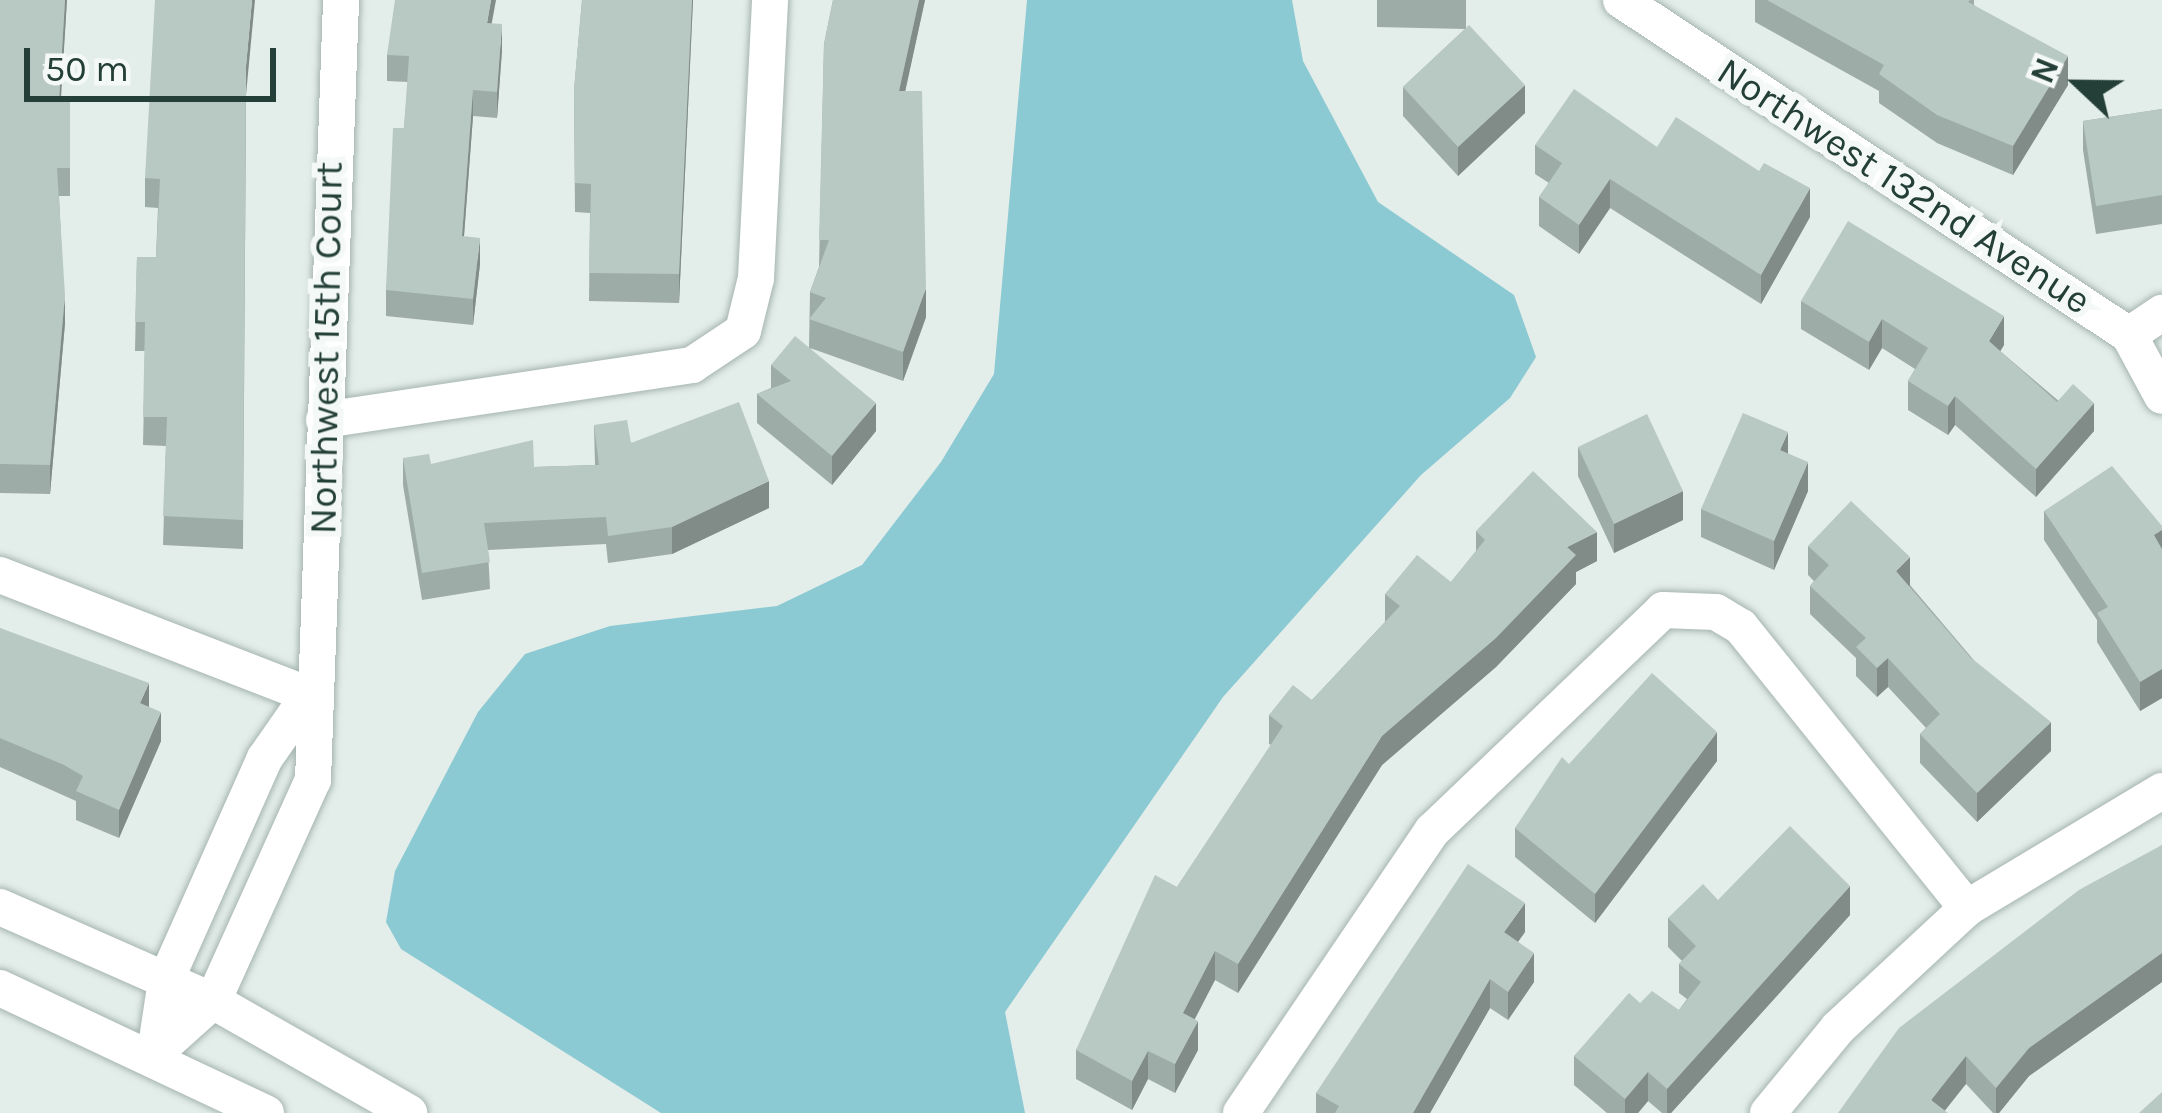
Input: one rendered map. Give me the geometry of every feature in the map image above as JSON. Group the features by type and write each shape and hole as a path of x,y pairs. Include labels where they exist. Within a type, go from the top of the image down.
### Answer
{"street":[{"name":"Northwest 15th Court","path":"155,1053 213,1001 313,780 309,695 341,0"},
{"path":"323,420 692,365 743,331 756,278 770,0"},
{"name":"Northwest 132nd Avenue","path":"1621,0 2129,335 2162,396"},
{"path":"2129,335 2162,313"},
{"path":"0,575 309,695 265,758 166,980 155,1053"},
{"path":"1241,1113 1432,831 1623,636 1687,607 1716,612 1765,651 1967,908"},
{"path":"1768,1113 1838,1028 1967,908 2162,791"},
{"path":"0,907 213,1001 409,1113"},
{"path":"0,988 155,1053 266,1113"}],"water":[{"path":"1027,0 1292,0 1303,61 1378,202 1514,295 1536,357 1510,398 1421,475 1223,697 1005,1012 1025,1113 661,1113 401,949 386,922 395,871 478,712 525,654 610,626 777,606 862,565 941,462 994,374"}],"building":[{"path":"0,0 65,0 59,102 70,102 70,168 57,168 65,295 50,465 0,464"},
{"path":"155,0 252,0 246,66 243,520 163,516 167,417 143,417 145,322 135,322 137,257 156,257 160,179 145,178"},
{"path":"395,0 491,0 487,23 502,24 497,92 473,90 462,236 480,238 473,299 386,290 393,128 404,128 409,56 387,55"},
{"path":"582,0 692,0 679,274 589,273 591,184 575,183 574,90"},
{"path":"833,0 919,0 899,91 922,91 926,288 903,352 809,319 826,298 810,292 829,240 819,240 824,44"},
{"path":"1767,0 1970,0 2068,56 2013,146 1937,115 1879,74 1884,65"},
{"path":"1469,25 1525,85 1458,147 1403,87"},
{"path":"1574,89 1657,147 1676,117 1759,171 1764,163 1810,188 1761,275 1610,179 1579,225 1539,197 1562,163 1535,145"},
{"path":"2162,109 2162,195 2096,206 2083,121"},
{"path":"1848,221 2004,316 1989,341 2057,402 2073,384 2094,403 2036,469 1955,396 1948,406 1908,381 1928,348 1882,319 1869,342 1801,301"},
{"path":"795,336 876,403 832,456 757,394 791,381 771,365"},
{"path":"739,402 769,481 672,527 608,536 606,517 484,523 490,562 422,573 403,458 429,454 431,464 533,440 534,467 599,465 594,425 627,420 631,443"},
{"path":"1743,413 1788,432 1780,450 1808,462 1774,541 1701,509"},
{"path":"1647,414 1683,491 1614,524 1578,447"},
{"path":"2112,466 2162,526 2154,535 2162,549 2162,669 2140,682 2097,613 2108,607 2044,511"},
{"path":"1533,471 1597,532 1567,547 1576,555 1496,638 1382,736 1238,964 1215,951 1183,1013 1198,1021 1175,1064 1148,1051 1132,1081 1076,1050 1155,875 1177,887 1283,726 1269,715 1293,685 1312,700 1400,606 1385,594 1417,555 1451,582 1485,540 1476,531"},
{"path":"1851,501 1910,557 1896,571 1970,657 2051,722 1977,793 1920,734 1940,714 1888,658 1877,668 1856,647 1866,638 1810,586 1829,565 1808,546"},
{"path":"0,628 149,683 140,703 161,712 119,810 76,791 83,776 0,738"},
{"path":"1652,673 1717,732 1595,894 1515,828 1562,757 1569,764"},
{"path":"1790,826 1850,886 1667,1089 1648,1072 1625,1099 1574,1056 1629,993 1640,1003 1652,991 1679,1010 1701,982 1679,964 1696,946 1668,918 1703,884 1718,900"},
{"path":"2162,845 2162,953 2029,1048 1996,1088 1966,1056 1931,1100 1948,1113 1838,1113 1899,1028 2079,890"},
{"path":"1468,864 1525,903 1504,932 1534,953 1508,992 1490,979 1413,1113 1335,1113 1339,1106 1316,1093"},
{"path":"2162,1092 2162,1113 2139,1113"}]}
